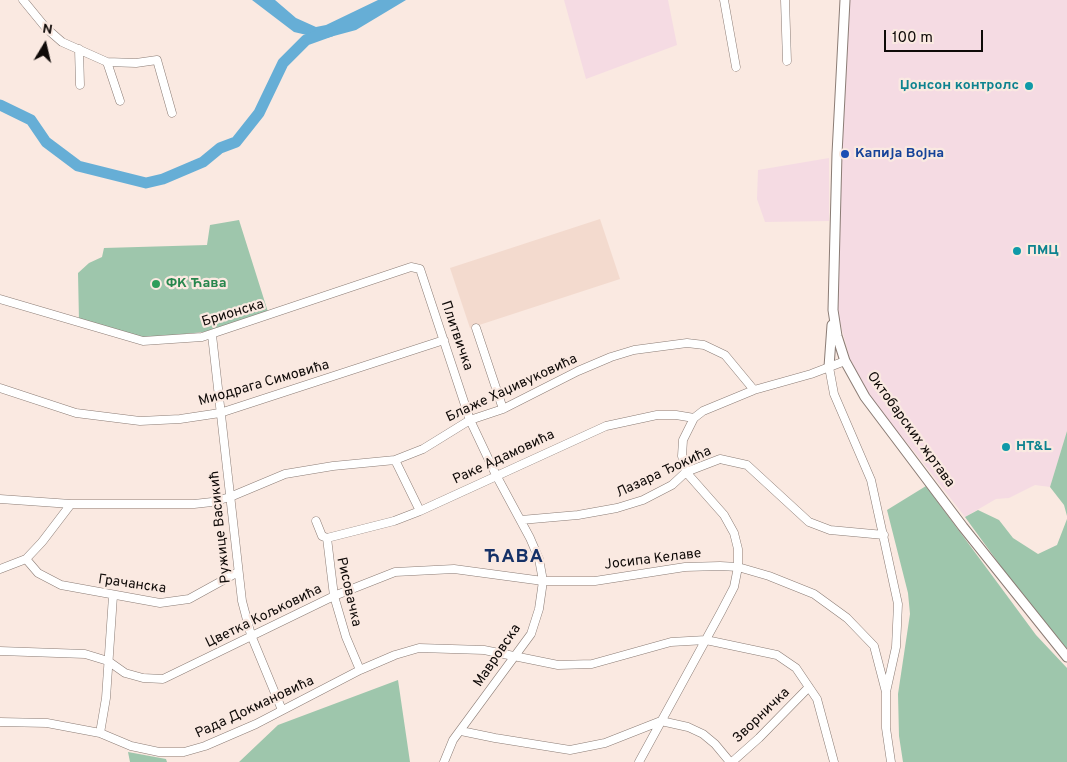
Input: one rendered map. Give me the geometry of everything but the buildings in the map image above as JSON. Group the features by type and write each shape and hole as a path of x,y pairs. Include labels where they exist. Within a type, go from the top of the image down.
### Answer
{"street":[{"path":"22,0 62,42 107,62 157,60 172,113"},
{"path":"724,0 736,67"},
{"path":"785,0 787,61"},
{"name":"Октобарских жртава","path":"845,0 837,154 833,310 837,336 845,361 865,397 963,526 1067,657"},
{"path":"79,49 80,85"},
{"path":"107,62 120,101"},
{"name":"Брионска","path":"0,299 143,341 212,335 411,267"},
{"name":"Плитвичка","path":"411,267 420,269 470,420"},
{"path":"833,310 829,367 834,394 870,480 884,535 898,610 896,647 886,692 886,728 891,762"},
{"path":"476,328 504,409"},
{"name":"Ружице Васикић","path":"212,335 242,601 251,636 282,710"},
{"name":"Миодрага Симовића","path":"0,388 76,413 140,421 180,419 220,413 444,340"},
{"name":"Блаже Хаџивуковића","path":"0,499 71,504 194,504 230,497 285,474 333,466 395,460 423,450 470,420 504,409 611,357 634,350 687,343 704,345 725,355 754,390"},
{"path":"638,762 734,587 738,567 738,549 734,533 724,515 686,472 682,456 683,440 694,418 703,411 754,390 845,361"},
{"name":"Раке Адамовића","path":"327,538 394,521 420,511 606,426 658,415 694,418"},
{"name":"Мавровска","path":"444,762 453,740 531,634 539,609 542,581 539,559 470,420"},
{"name":"Лазара Ђокића","path":"521,520 578,515 618,508 642,500 672,485 686,472 720,459 746,465 809,522 830,530 884,535"},
{"path":"395,460 420,511"},
{"path":"0,569 26,559 42,542 71,504"},
{"name":"Рисовачка","path":"316,521 322,536 327,538 334,596 346,637 360,670"},
{"name":"Грачанска","path":"26,559 38,573 61,585 160,603 175,602 198,595 238,572"},
{"name":"Јосипа Келаве","path":"542,581 595,581 686,567 738,567 814,594 847,618 874,646 886,692"},
{"name":"Цветка Кољковића","path":"0,651 85,654 108,662 125,673 163,680 334,596 377,577 415,569 454,569 542,581"},
{"path":"100,733 104,717 114,596"},
{"name":"Рада Докмановића","path":"0,722 47,723 100,733 131,746 159,752 184,752 205,746 256,724 395,654 418,648 454,647 515,656 558,665 592,664 671,642 706,640 777,655 796,668 809,687 822,715 834,762"},
{"name":"Зворничка","path":"731,762 759,738 809,687"},
{"path":"461,731 570,750 604,743 662,721 688,727 702,734 715,744 731,762"}],"shaded area":[{"path":"564,0 668,0 677,45 586,79"},
{"path":"849,0 1067,0 1067,431 1050,487 1035,485 1009,498 996,499 965,517 913,450 881,413 862,383 850,359 836,308 837,233"},
{"path":"829,158 829,221 765,222 757,199 758,170"},
{"path":"600,219 620,279 470,328 450,268"}],"green space":[{"path":"239,220 268,312 212,331 140,339 79,321 78,273 89,263 102,257 104,248 207,245 210,225"},
{"path":"1067,431 1067,516 1064,505 1050,487"},
{"path":"926,486 1036,635 1067,668 1067,762 903,762 899,736 898,694 910,614 908,593 887,510"},
{"path":"978,510 999,520 1013,538 1038,554 1057,545 1067,519 1067,649 1013,583 965,517"},
{"path":"398,680 410,762 239,762 278,725"},
{"path":"128,752 166,759 167,762 130,762"}],"water":[{"path":"252,0 275,0 296,18 316,27 326,25 378,0 406,0 356,30 319,40 317,33 311,36 294,32"}],"waterway":[{"path":"0,105 31,120 46,142 78,166 146,183 163,179 203,162 220,148 236,142 259,113 283,63 306,40 331,31"}],"place":[{"name":"Џонсон контролс","path":"1029,86"},
{"name":"Капија Војна","path":"845,154"},
{"name":"ПМЦ","path":"1017,251"},
{"name":"ФК Ћава","path":"156,284"},
{"name":"HT&L","path":"1006,447"}],"district":[{"name":"ЋАВА","path":"514,558"}]}
